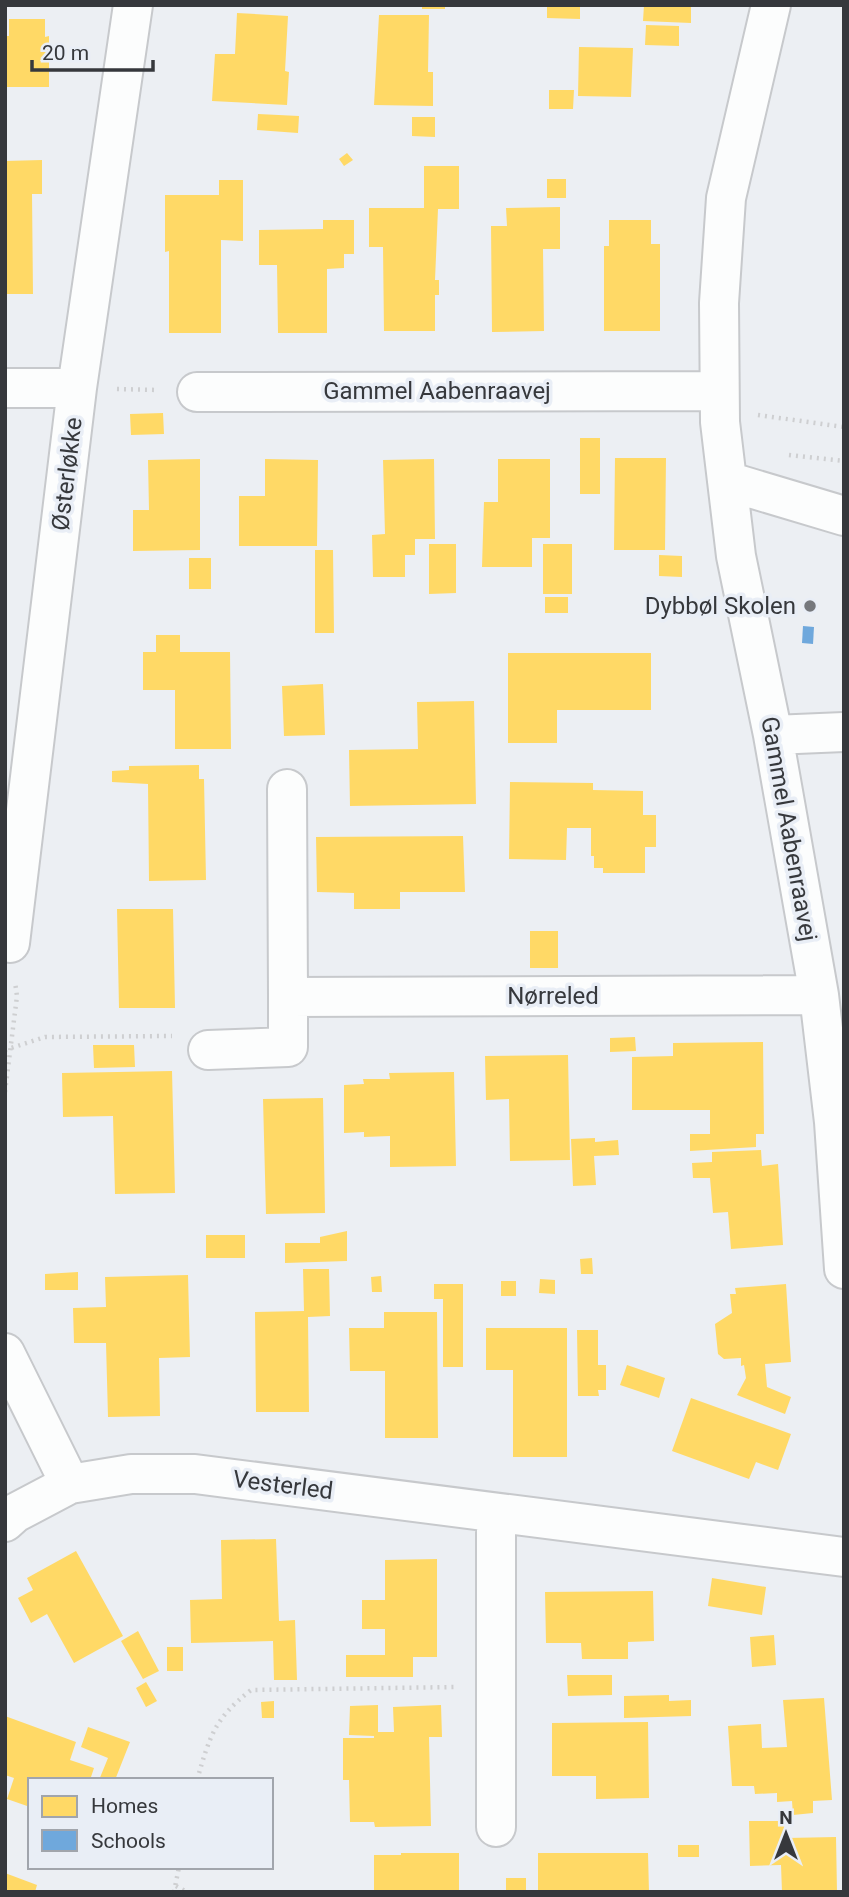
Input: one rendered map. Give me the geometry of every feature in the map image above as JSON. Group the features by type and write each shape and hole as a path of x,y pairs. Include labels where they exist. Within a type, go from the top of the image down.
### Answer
{"street":[{"name":"Østerløkke","path":"10,943 78,388 133,5"},
{"name":"Gammel Aabenraavej","path":"767,6 726,198 719,303 720,407 736,556 773,735 819,995 834,1122 844,1269"},
{"path":"5,388 78,388"},
{"name":"Gammel Aabenraavej","path":"197,392 720,407"},
{"path":"727,481 844,516"},
{"path":"773,735 844,732"},
{"path":"208,1050 288,1047 286,789"},
{"name":"Nørreled","path":"288,997 819,995"},
{"path":"5,1353 70,1484"},
{"name":"Vesterled","path":"5,1522 15,1513 70,1484 131,1474 195,1474 844,1557"},
{"path":"496,1513 496,1827"}],"path":[{"path":"78,388 197,392"},
{"path":"720,407 748,414 844,427"},
{"path":"5,1092 8,1050 17,996 10,943"},
{"path":"8,1050 45,1037 182,1036 208,1050"},
{"path":"198,1778 209,1737 230,1707 251,1690 496,1686"},
{"path":"179,1869 175,1889 187,1892"}],"building: Homes":[{"path":"422,5 445,5 445,9 422,9"},
{"path":"547,5 580,5 580,19 547,18"},
{"path":"644,5 691,5 691,23 643,21"},
{"path":"237,13 288,16 285,71 289,72 287,105 212,101 215,54 235,54"},
{"path":"379,15 429,15 428,72 433,72 433,106 374,105"},
{"path":"9,19 45,19 45,37 49,36 49,87 5,87 5,36 9,36"},
{"path":"646,25 679,26 679,46 645,45"},
{"path":"579,47 633,48 631,97 578,96"},
{"path":"549,90 574,90 573,109 549,109"},
{"path":"258,114 299,116 298,133 257,130"},
{"path":"412,117 435,117 435,137 412,136"},
{"path":"347,153 353,160 344,166 339,159"},
{"path":"42,160 42,194 32,194 33,294 5,294 5,161"},
{"path":"424,166 459,166 459,209 438,209 435,280 439,280 439,295 435,295 435,331 384,331 383,247 369,247 369,208 424,208"},
{"path":"547,179 566,179 566,198 547,198"},
{"path":"219,180 243,180 243,241 221,240 221,333 169,333 169,251 165,252 165,195 219,195"},
{"path":"560,207 560,249 543,249 544,331 492,332 491,226 507,226 506,208"},
{"path":"323,220 354,220 354,254 344,254 344,268 327,269 327,333 278,333 277,265 259,265 259,230 323,229"},
{"path":"609,220 651,220 651,244 660,244 660,331 604,331 604,246 609,246"},
{"path":"163,413 164,434 131,435 130,414"},
{"path":"580,438 600,438 600,494 580,494"},
{"path":"615,458 666,458 665,550 614,550"},
{"path":"200,459 200,550 133,551 133,510 149,510 148,460"},
{"path":"265,459 318,460 317,546 239,546 239,496 265,496"},
{"path":"434,459 435,539 415,539 415,555 405,555 405,577 373,577 372,535 385,534 383,460"},
{"path":"498,459 550,459 550,538 532,538 532,567 482,567 484,502 498,502"},
{"path":"429,544 456,544 456,593 429,594"},
{"path":"543,544 572,544 572,594 543,594"},
{"path":"315,550 333,550 334,633 315,633"},
{"path":"659,555 682,556 682,577 659,576"},
{"path":"189,558 211,558 211,589 189,589"},
{"path":"545,597 568,597 568,613 545,613"},
{"path":"156,635 180,635 180,652 230,652 231,749 175,749 175,690 143,690 143,652 156,652"},
{"path":"508,653 651,653 651,710 557,710 557,743 508,743"},
{"path":"323,684 325,735 284,736 282,686"},
{"path":"474,701 476,804 350,806 349,750 418,749 417,702"},
{"path":"199,765 199,779 204,779 206,880 149,881 148,784 112,782 112,771 129,770 129,766"},
{"path":"510,782 593,783 593,790 643,791 643,815 656,815 656,847 645,847 645,873 603,873 603,868 594,868 591,828 567,828 566,860 509,859"},
{"path":"463,836 465,892 400,892 400,909 354,909 354,893 317,892 316,837"},
{"path":"117,909 173,909 175,1008 119,1008"},
{"path":"530,931 558,931 558,968 530,968"},
{"path":"635,1037 636,1051 610,1052 610,1038"},
{"path":"763,1042 764,1134 756,1134 756,1147 690,1151 690,1134 710,1134 710,1110 632,1110 632,1057 673,1056 673,1043"},
{"path":"93,1045 134,1045 135,1067 94,1068"},
{"path":"568,1055 570,1160 510,1161 509,1099 486,1100 485,1056"},
{"path":"172,1071 175,1193 115,1194 113,1116 63,1117 62,1073"},
{"path":"454,1072 456,1166 390,1167 390,1136 364,1137 364,1132 344,1133 344,1085 364,1084 363,1079 390,1079 389,1073"},
{"path":"323,1098 325,1213 266,1214 263,1099"},
{"path":"595,1138 595,1142 618,1140 619,1155 594,1156 596,1185 573,1186 571,1139"},
{"path":"761,1150 762,1166 778,1164 783,1245 731,1249 728,1212 713,1213 710,1178 693,1178 692,1163 712,1162 712,1152"},
{"path":"347,1231 347,1261 285,1263 285,1243 320,1243 320,1237"},
{"path":"206,1235 245,1235 245,1258 206,1258"},
{"path":"592,1258 593,1274 581,1274 580,1259"},
{"path":"303,1269 329,1269 330,1316 308,1317 309,1412 256,1412 255,1312 304,1311"},
{"path":"78,1272 78,1290 45,1290 45,1274"},
{"path":"188,1275 190,1357 159,1358 160,1416 108,1417 106,1343 74,1343 73,1308 106,1307 105,1277"},
{"path":"381,1276 382,1292 372,1292 371,1277"},
{"path":"540,1279 555,1280 555,1294 539,1293"},
{"path":"501,1281 516,1281 516,1296 501,1296"},
{"path":"434,1284 463,1284 463,1367 443,1367 443,1299 434,1299"},
{"path":"786,1284 791,1362 765,1364 767,1387 791,1397 785,1414 737,1395 746,1378 744,1365 741,1366 741,1358 724,1359 718,1354 715,1324 732,1313 730,1294 736,1294 735,1288"},
{"path":"384,1312 437,1312 438,1438 385,1438 385,1371 350,1371 349,1328 384,1328"},
{"path":"486,1328 567,1328 567,1457 513,1457 513,1370 486,1370"},
{"path":"577,1330 598,1330 598,1365 606,1365 606,1390 598,1390 599,1396 578,1396"},
{"path":"627,1365 665,1378 659,1398 620,1385"},
{"path":"691,1398 791,1434 778,1470 756,1462 749,1479 672,1451"},
{"path":"276,1539 279,1621 295,1620 297,1680 274,1680 273,1641 191,1643 190,1600 222,1599 221,1540"},
{"path":"76,1551 123,1636 74,1663 47,1614 31,1623 18,1598 33,1590 27,1578"},
{"path":"437,1559 437,1657 413,1657 413,1677 346,1677 346,1655 385,1655 385,1629 362,1629 362,1600 385,1600 385,1560"},
{"path":"712,1578 766,1587 762,1615 708,1606"},
{"path":"653,1591 654,1641 628,1642 628,1659 582,1659 581,1643 546,1643 545,1592"},
{"path":"138,1631 159,1671 143,1679 121,1641"},
{"path":"774,1635 776,1665 752,1667 750,1637"},
{"path":"167,1647 183,1647 183,1671 167,1671"},
{"path":"567,1675 612,1675 612,1695 568,1696"},
{"path":"146,1682 157,1701 146,1707 136,1688"},
{"path":"669,1695 669,1701 691,1700 691,1716 624,1718 624,1696"},
{"path":"824,1698 832,1800 813,1801 813,1813 793,1815 792,1801 777,1802 777,1793 755,1794 754,1786 732,1786 728,1726 761,1724 762,1748 787,1747 783,1700"},
{"path":"274,1701 274,1718 262,1718 261,1702"},
{"path":"378,1705 378,1732 394,1732 393,1707 441,1705 442,1737 429,1737 431,1826 375,1827 374,1822 350,1822 349,1780 343,1780 343,1738 374,1736 349,1735 350,1706"},
{"path":"5,1716 76,1742 70,1760 94,1768 91,1778 28,1778 28,1806 7,1799 14,1778 5,1775"},
{"path":"648,1722 649,1798 596,1799 596,1776 552,1776 552,1723"},
{"path":"88,1727 130,1742 116,1778 100,1778 108,1758 81,1747"},
{"path":"749,1821 787,1821 787,1838 836,1837 837,1892 782,1892 781,1865 750,1866"},
{"path":"678,1845 699,1845 699,1857 678,1857"},
{"path":"459,1853 459,1892 374,1892 374,1855"},
{"path":"538,1853 648,1853 649,1892 538,1892"},
{"path":"5,1873 37,1885 35,1892 5,1892"},
{"path":"506,1878 526,1878 526,1892 506,1892"}],"building: Schools":[{"path":"803,626 814,627 813,644 802,643"}],"place":[{"name":"Dybbøl Skolen","path":"810,606"}]}
